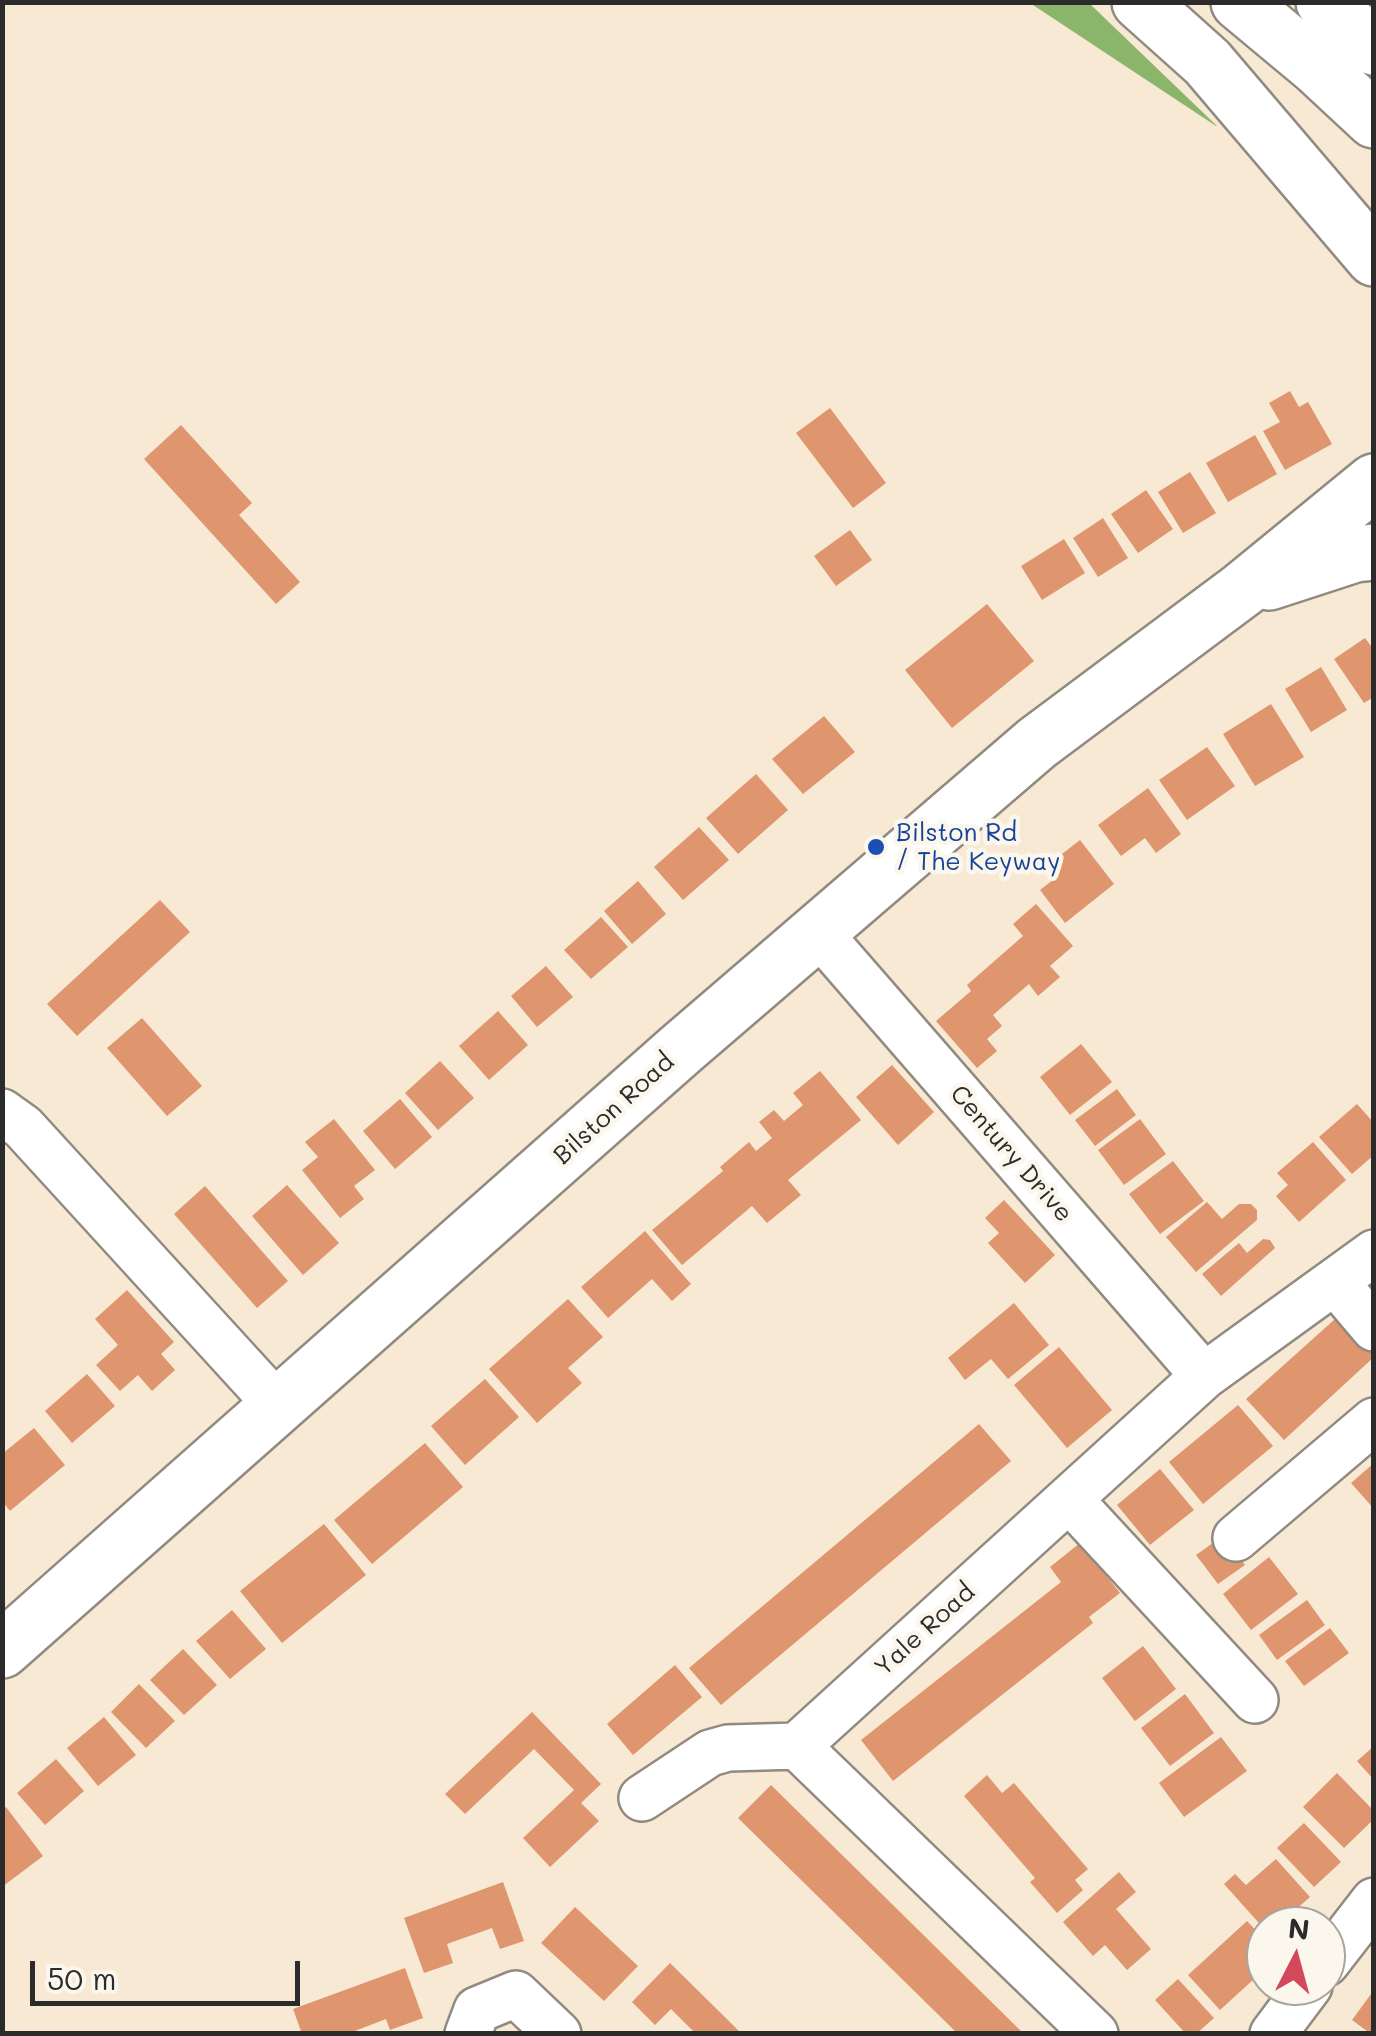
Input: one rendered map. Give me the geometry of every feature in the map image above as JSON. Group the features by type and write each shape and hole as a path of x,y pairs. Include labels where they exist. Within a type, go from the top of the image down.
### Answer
{"main road":[{"path":"1140,2 1207,62 1374,258"},
{"path":"1239,2 1374,120"},
{"path":"1324,2 1374,46"},
{"name":"Bilston Road","path":"2,1650 1037,743 1242,590 1374,482"},
{"name":"Bilston Road","path":"1242,590 1354,554 1374,552"}],"street":[{"name":"Century Drive","path":"817,932 1204,1376"},
{"path":"2,1112 24,1127 278,1406"},
{"name":"Yale Road","path":"797,1746 1204,1376 1374,1253"},
{"path":"1336,1283 1374,1328"},
{"path":"1236,1538 1374,1421"},
{"path":"1069,1499 1256,1700"},
{"path":"642,1798 710,1753 728,1748 797,1746 1094,2034"},
{"path":"1346,1937 1374,1901"},
{"path":"468,2034 478,2010 516,1994 558,2034"},
{"path":"1272,2034 1294,2006"}],"green space":[{"path":"1030,3 1089,3 1217,126 1216,126"}],"building":[{"path":"1290,391 1299,407 1308,402 1332,444 1285,470 1263,431 1280,422 1269,403"},
{"path":"830,408 886,483 853,508 796,433"},
{"path":"181,425 252,503 239,515 300,582 276,604 144,459"},
{"path":"1255,435 1277,474 1228,502 1206,463"},
{"path":"1190,472 1216,513 1183,533 1158,492"},
{"path":"1146,490 1173,529 1138,553 1111,514"},
{"path":"1103,518 1128,558 1098,577 1073,538"},
{"path":"850,530 872,560 836,586 814,556"},
{"path":"1064,539 1085,573 1042,600 1021,566"},
{"path":"987,604 1034,661 952,728 905,670"},
{"path":"1365,638 1374,650 1374,697 1364,703 1334,659"},
{"path":"1321,667 1347,710 1311,732 1285,689"},
{"path":"1271,704 1304,757 1255,786 1223,734"},
{"path":"824,716 855,752 803,794 772,759"},
{"path":"1207,747 1235,786 1187,820 1159,780"},
{"path":"756,774 788,810 738,854 706,818"},
{"path":"1148,788 1181,834 1156,853 1145,838 1121,856 1098,825"},
{"path":"699,827 729,860 683,900 654,867"},
{"path":"1080,840 1114,884 1065,923 1040,890 1058,876 1049,864"},
{"path":"638,881 666,914 632,944 604,911"},
{"path":"160,900 190,932 77,1036 47,1004"},
{"path":"1036,904 1073,946 1050,966 1060,977 1038,996 1029,984 993,1015 1002,1026 987,1039 997,1051 977,1068 936,1021 971,991 967,985 1023,936 1013,924"},
{"path":"601,917 628,947 591,979 564,950"},
{"path":"546,966 573,997 537,1027 511,996"},
{"path":"498,1011 528,1045 489,1080 459,1046"},
{"path":"142,1018 202,1086 167,1116 107,1048"},
{"path":"1081,1044 1112,1082 1070,1115 1040,1077"},
{"path":"440,1061 474,1098 438,1130 405,1093"},
{"path":"892,1065 934,1112 898,1145 856,1097"},
{"path":"820,1071 861,1120 788,1180 801,1195 767,1223 752,1206 682,1265 652,1230 723,1171 720,1167 749,1142 756,1151 772,1138 759,1122 774,1110 784,1121 803,1105 793,1093"},
{"path":"1117,1089 1136,1115 1095,1146 1075,1120"},
{"path":"400,1099 432,1137 395,1169 363,1131"},
{"path":"1357,1104 1374,1123 1374,1155 1352,1174 1319,1137"},
{"path":"334,1119 375,1170 354,1186 364,1199 340,1218 302,1170 318,1157 305,1142"},
{"path":"1140,1119 1166,1154 1124,1185 1098,1150"},
{"path":"1313,1142 1346,1180 1299,1222 1276,1196 1288,1185 1277,1173"},
{"path":"1173,1161 1204,1201 1160,1234 1129,1194"},
{"path":"287,1185 339,1243 303,1275 252,1216"},
{"path":"205,1186 288,1281 257,1308 174,1214"},
{"path":"1004,1200 1055,1255 1025,1283 988,1243 999,1233 985,1218"},
{"path":"1207,1202 1222,1219 1239,1204 1251,1204 1257,1210 1257,1220 1196,1272 1166,1237"},
{"path":"645,1231 691,1284 672,1301 652,1279 608,1318 581,1287"},
{"path":"1263,1239 1270,1240 1275,1248 1221,1296 1202,1274 1239,1243 1247,1253"},
{"path":"127,1290 174,1342 161,1354 175,1370 152,1391 138,1375 120,1391 96,1365 118,1345 95,1319"},
{"path":"568,1299 603,1337 568,1368 582,1383 537,1423 489,1369"},
{"path":"1014,1303 1049,1345 1008,1379 991,1359 965,1380 948,1358"},
{"path":"1345,1310 1374,1342 1374,1357 1284,1440 1246,1399"},
{"path":"1059,1347 1112,1410 1067,1448 1014,1385"},
{"path":"87,1374 115,1406 72,1443 45,1411"},
{"path":"485,1379 519,1417 465,1465 431,1426"},
{"path":"1238,1405 1273,1446 1203,1504 1169,1462"},
{"path":"979,1424 1011,1461 721,1705 689,1668"},
{"path":"34,1428 65,1465 10,1511 2,1501 2,1454"},
{"path":"425,1443 463,1487 372,1564 334,1520"},
{"path":"1374,1463 1374,1509 1351,1483"},
{"path":"1160,1469 1194,1510 1150,1545 1117,1505"},
{"path":"324,1524 366,1575 282,1643 240,1591"},
{"path":"1224,1535 1245,1565 1218,1584 1196,1555"},
{"path":"1080,1543 1120,1593 1089,1617 1093,1623 893,1781 861,1740 1061,1582 1050,1567"},
{"path":"1269,1557 1298,1594 1251,1630 1223,1594"},
{"path":"1307,1600 1325,1625 1277,1660 1259,1635"},
{"path":"232,1610 266,1649 230,1679 196,1641"},
{"path":"1330,1628 1349,1653 1304,1686 1285,1661"},
{"path":"1143,1646 1176,1689 1135,1721 1102,1678"},
{"path":"183,1649 217,1685 184,1715 150,1680"},
{"path":"675,1665 702,1697 633,1755 607,1724"},
{"path":"139,1684 175,1721 146,1748 111,1712"},
{"path":"1185,1694 1214,1733 1170,1766 1141,1728"},
{"path":"532,1712 601,1784 581,1803 599,1821 550,1867 523,1838 574,1790 534,1749 465,1814 445,1794"},
{"path":"104,1717 136,1755 98,1786 67,1748"},
{"path":"1221,1737 1247,1771 1184,1817 1159,1783"},
{"path":"1374,1746 1374,1780 1357,1761"},
{"path":"56,1759 84,1791 45,1825 17,1793"},
{"path":"1337,1773 1374,1811 1374,1819 1344,1848 1303,1807"},
{"path":"987,1775 1002,1793 1014,1783 1088,1869 1075,1880 1083,1890 1057,1913 1030,1882 1035,1878 964,1796"},
{"path":"771,1785 1024,2034 958,2034 738,1818"},
{"path":"6,1807 43,1856 2,1887 2,1810"},
{"path":"1304,1823 1341,1862 1314,1887 1277,1848"},
{"path":"1276,1859 1310,1897 1300,1906 1246,1909 1224,1884 1235,1874 1246,1885"},
{"path":"1119,1872 1136,1892 1116,1909 1151,1949 1127,1970 1105,1945 1093,1956 1063,1922"},
{"path":"503,1882 524,1941 500,1949 492,1928 447,1944 453,1963 424,1973 404,1918"},
{"path":"575,1907 638,1966 604,2001 541,1943"},
{"path":"1246,1922 1246,1986 1220,2010 1188,1975"},
{"path":"670,1963 742,2034 696,2034 671,2009 655,2025 632,2002"},
{"path":"405,1968 423,2018 390,2030 386,2019 347,2034 302,2034 293,2009"},
{"path":"1178,1979 1214,2018 1196,2034 1186,2034 1155,2000"},
{"path":"1374,1990 1374,2034 1371,2034 1352,2020"}],"place":[{"name":"Bilston Rd / The Keyway","path":"876,847"}]}
